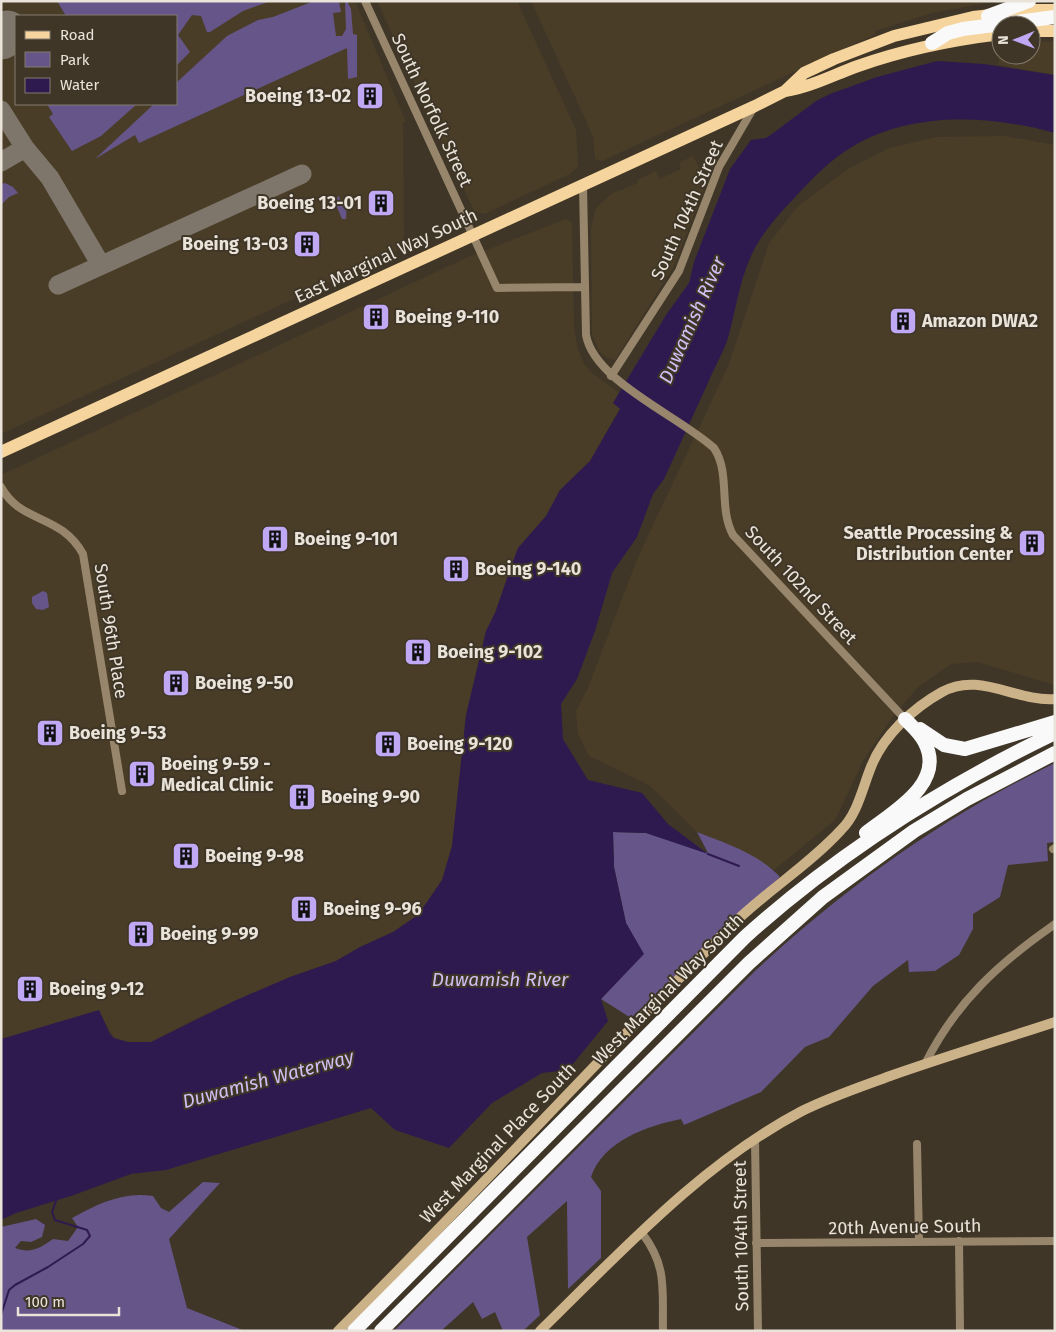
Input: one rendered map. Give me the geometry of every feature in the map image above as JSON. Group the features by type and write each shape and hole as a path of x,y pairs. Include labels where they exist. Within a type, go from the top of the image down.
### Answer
{"highway":[{"path":"988,16 1032,6"},
{"path":"932,43 948,32 1055,17"},
{"path":"905,718 944,746 965,749 1055,722"},
{"path":"804,886 851,845 914,796 922,786 929,767 926,743 905,718"},
{"name":"West Marginal Way South","path":"354,1331 745,938 804,886 929,801 990,766 1055,733"},
{"path":"381,1331 742,970 816,903 914,831 967,799 1055,753"}],"main road":[{"path":"1032,6 1055,10"},
{"name":"East Marginal Way South","path":"1,452 755,106 785,91 804,73 869,44 949,21 988,16"},
{"path":"1041,31 1055,31"},
{"name":"East Marginal Way South","path":"785,91 802,89 857,67 932,43 991,35"}],"street":[{"name":"South Norfolk Street","path":"364,1 474,234 497,288 584,287"},
{"path":"1032,6 1055,5"},
{"path":"1041,30 1055,26"},
{"name":"South 104th Street","path":"611,376 679,271 715,176 755,106"},
{"name":"South 102nd Street","path":"583,186 584,287 587,342 593,356 611,376 714,448 722,464 725,511 734,536 905,718"},
{"name":"South 96th Place","path":"1,487 9,499 21,510 54,524 68,533 83,554 122,791"},
{"name":"West Marginal Place South","path":"338,1331 734,923 839,833 854,813 881,748 905,718 939,693 967,684 988,686 1028,697 1055,699"},
{"path":"925,1064 935,1043 973,992 999,965 1055,924"},
{"path":"540,1331 702,1178 755,1140 820,1102 925,1064 1055,1022"},
{"name":"South 104th Street","path":"755,1140 758,1331"},
{"path":"917,1144 919,1241"},
{"path":"642,1233 660,1262 663,1331"},
{"name":"20th Avenue South","path":"756,1244 1055,1240"},
{"path":"959,1241 960,1331"}],"shaded area":[{"path":"1,1 355,1 406,122 403,123 404,248 1,434"},
{"path":"377,1 517,1 576,130 578,166 570,174 484,214 474,211"},
{"path":"531,1 998,1 932,13 875,31 876,34 602,161 595,159 593,136"},
{"path":"1055,41 1055,75 999,65 1041,65 1041,42"},
{"path":"1004,136 1055,145 1055,685 977,662 951,664 918,687 891,719 863,761 835,820 774,870 723,842 697,832 649,785 589,756 578,734 576,711 587,690 638,557 729,364 769,243 798,206 848,169 889,148 937,137"},
{"path":"693,156 707,182 674,266 615,360 606,357 599,351 592,334 591,228 596,208 611,194 638,183 637,180 656,171 660,179 681,169 679,163"},
{"path":"566,219 572,223 574,327 577,346 584,364 592,373 619,393 613,403 620,408 590,461 560,490 546,516 518,548 495,613 486,631 466,715 452,846 442,880 432,896 418,915 393,932 360,947 336,961 290,977 197,1018 151,1042 128,1042 114,1038 104,1021 1,1039 1,475 466,258"}],"green space":[{"path":"57,1 271,1 243,11 210,32 207,32 201,16 192,15 178,35 178,15 65,15"},
{"path":"314,1 339,1 341,12 333,13 336,36 342,36 346,29 345,1 347,1 351,9 353,34 357,35 357,77 348,79 347,48 139,143 135,135 95,159 153,105 178,105 178,81 227,36 258,20 273,17"},
{"path":"178,35 190,52 178,64"},
{"path":"48,105 136,105 101,136 72,151 49,117 53,114"},
{"path":"5,183 13,187 18,193 9,197 1,205 1,184"},
{"path":"339,196 340,200 347,201 346,219 342,219 334,200"},
{"path":"43,591 47,593 49,607 43,610 36,609 32,603 32,597"},
{"path":"1055,763 1055,842 1047,843 1048,861 1008,865 1000,897 973,914 973,929 959,955 935,971 909,972 908,960 873,986 829,1037 805,1047 761,1092 684,1125 681,1119 641,1131 628,1137 605,1154 597,1164 591,1177 601,1191 601,1258 568,1289 567,1201 527,1237 540,1315 523,1331 503,1331 495,1312 482,1319 473,1302 441,1331 394,1331 756,970 790,939 861,882 935,830 974,806"},
{"path":"613,832 646,833 708,853 697,832 752,856 772,869 780,877 631,1018 601,999 643,954 626,923 614,867"},
{"path":"203,1182 220,1183 169,1239 187,1308 245,1331 1,1331 1,1227 36,1219 45,1225 42,1237 31,1242 21,1241 15,1248 31,1250 53,1239 68,1241 78,1227 72,1218 111,1200 132,1195 153,1196 161,1208 169,1212"}],"water":[{"name":"Duwamish River","path":"937,61 984,64 1055,75 1055,133 1030,127 978,120 925,122 900,127 875,135 837,157 778,215 752,254 744,275 724,349 664,479 653,494 637,537 612,573 595,631 577,679 561,704 563,739 588,780 642,793 668,824 708,854 646,833 613,832 614,867 626,923 644,954 601,999 608,1021 568,1070 542,1073 492,1103 449,1148 395,1130 371,1108 166,1170 131,1174 71,1196 16,1213 1,1220 1,1039 99,1010 110,1034 114,1038 128,1042 151,1042 234,1001 290,977 336,961 360,947 393,932 418,915 442,880 452,846 466,715 486,631 495,613 518,548 546,516 560,490 590,461 620,409 613,403 666,315 689,283 694,262 730,169 751,140 766,138 816,101 877,77"}],"waterway":[{"path":"708,854 739,866"},
{"path":"1,1315 9,1290 83,1244 90,1236 87,1230 55,1220 52,1212 57,1198"}],"taxiway":[{"path":"1,110 25,148 50,178 101,265"},
{"path":"1,162 25,148"},
{"path":"58,285 302,174"}],"runway":[{"path":"1,37 7,33"}],"place":[{"name":"Boeing 13-02","path":"370,96"},
{"name":"Boeing 13-01","path":"381,203"},
{"name":"Boeing 13-03","path":"307,244"},
{"name":"Boeing 9-110","path":"376,317"},
{"name":"Amazon DWA2","path":"903,321"},
{"name":"Boeing 9-101","path":"275,539"},
{"name":"Seattle Processing & Distribution Center","path":"1032,543"},
{"name":"Boeing 9-140","path":"456,569"},
{"name":"Boeing 9-102","path":"418,652"},
{"name":"Boeing 9-50","path":"176,683"},
{"name":"Boeing 9-53","path":"50,733"},
{"name":"Boeing 9-120","path":"388,744"},
{"name":"Boeing 9-59 - Medical Clinic","path":"142,774"},
{"name":"Boeing 9-90","path":"302,797"},
{"name":"Boeing 9-98","path":"186,856"},
{"name":"Boeing 9-96","path":"304,909"},
{"name":"Boeing 9-99","path":"141,934"},
{"name":"Boeing 9-12","path":"30,989"}],"water label":[{"name":"Duwamish Waterway","path":"268,1079"}]}
